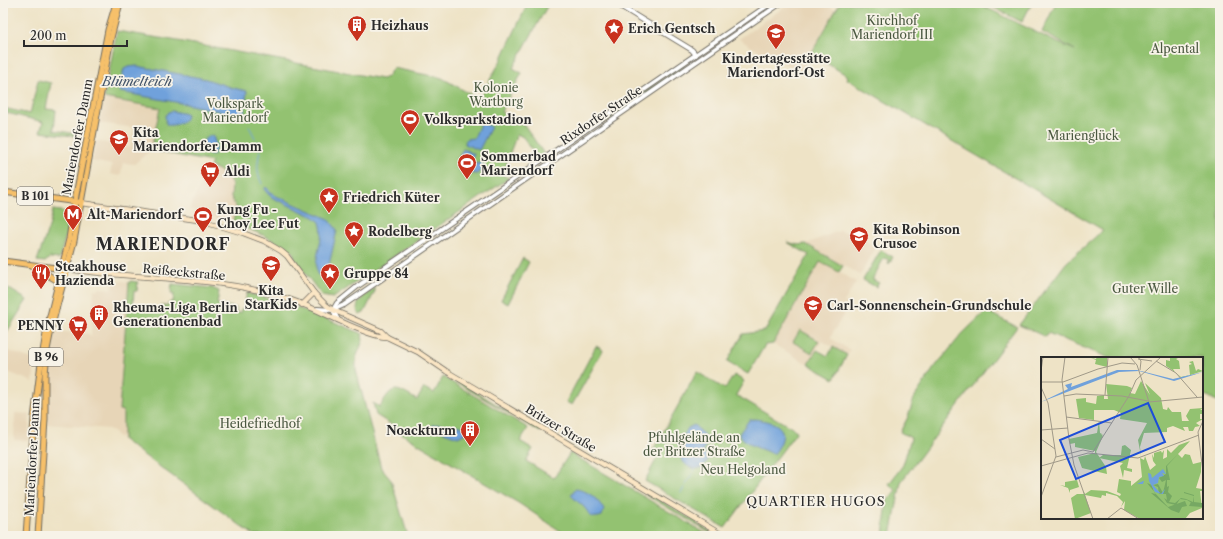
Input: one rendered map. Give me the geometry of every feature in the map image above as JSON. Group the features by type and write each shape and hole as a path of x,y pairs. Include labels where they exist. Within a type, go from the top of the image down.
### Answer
{"main road":[{"name":"Mariendorfer Damm","path":"26,536 37,389 47,328 68,240 108,30 116,3"},
{"name":"Mariendorfer Damm","path":"38,536 45,419 46,356 52,325 74,241 111,38 120,3"},
{"name":"B 101","path":"3,192 75,202"},
{"path":"75,202 214,223 271,245 283,252 314,293 302,305"},
{"name":"Reißeckstraße","path":"3,261 114,275 230,286 270,294 302,305"},
{"path":"30,264 58,281"},
{"name":"Britzer Straße","path":"314,293 323,303 333,310 377,329 387,337 418,352 446,371 724,536"},
{"name":"Britzer Straße","path":"302,305 382,337 387,337"}],"street":[{"path":"615,3 692,50 696,55"},
{"name":"Rixdorfer Straße","path":"333,310 337,303 385,267 771,3"},
{"name":"Rixdorfer Straße","path":"333,310 344,305 781,3"},
{"path":"684,63 687,68"},
{"path":"385,267 389,273"},
{"path":"314,309 333,310"},
{"name":"Britzer Straße","path":"333,310 338,320"}],"shaded area":[{"path":"790,3 824,3 836,10 801,73 768,54 767,56 739,39"},
{"path":"104,98 160,108 151,150 134,164 124,163 120,176 110,174 112,165 92,161 96,141 130,148 134,128 99,123"},
{"path":"210,166 219,170 231,182 231,197 237,209 233,220 230,219 229,222 189,209"},
{"path":"839,231 851,233 874,246 875,249 860,275 806,244"},
{"name":"Carl-Sonnenschein-Grundschule","path":"820,261 856,282 844,302 849,305 830,338 850,350 847,355 822,341 808,364 773,344"},
{"path":"112,280 129,282 119,410 123,411 123,440 109,429 47,424 47,375 52,331 89,334 91,337 94,289 111,289"},
{"path":"3,349 35,360 33,382 3,370"},
{"path":"15,413 30,414 28,441 14,440"}],"green space":[{"path":"528,3 549,3 513,68 522,73 501,112 525,126 544,154 538,158 523,137 517,134 503,175 509,178 333,298 322,296 294,258 292,251 261,234 232,223 237,209 231,197 231,182 219,170 210,166 212,162 151,150 160,108 104,98 117,31 382,79 387,77 393,68 442,78 479,99 500,62"},
{"path":"840,3 977,3 1075,50 1042,32 1056,3 1220,3 1220,402 1203,395 1203,357 1107,357 1048,333 1046,337 1019,325 1066,263 1103,230 847,79 848,76 811,54"},
{"path":"984,3 1032,3 1022,22"},
{"path":"684,65 685,67 606,122 603,120"},
{"path":"38,80 51,83 46,109 56,110 54,130 83,135 82,137 40,132 43,122 3,112 3,108 30,114"},
{"path":"53,210 66,212 69,216 66,235 59,259 50,258 45,262 37,261 50,224"},
{"path":"787,242 798,245 806,244 843,266 839,272 820,262 773,344 765,345 748,374 727,362 743,334 765,331 809,255"},
{"path":"881,250 893,257 889,264 889,260 884,258 873,278 873,280 879,283 876,287 863,280"},
{"path":"523,258 529,262 508,304 501,300"},
{"name":"Heidefriedhof","path":"129,282 138,282 137,291 134,291 133,304 136,305 136,307 159,309 161,305 166,306 170,302 173,302 174,294 171,294 172,284 212,288 219,291 217,304 236,308 236,313 240,313 241,309 243,309 247,293 320,316 363,334 363,340 356,358 356,370 381,468 391,480 408,536 255,536 123,440 123,411 119,410"},
{"path":"3,285 27,300 3,338"},
{"path":"375,288 375,291 364,313 359,315 357,306 361,299"},
{"path":"986,311 1017,327 901,482 891,536 883,536 887,501 896,490 889,484 903,465 911,438 900,432 908,417 914,398 934,368 963,333"},
{"path":"800,330 819,341 812,353 793,342"},
{"path":"596,346 603,350 572,405 566,402"},
{"path":"833,347 847,355 834,379 808,364 817,350 828,356"},
{"name":"Pfuhlgelände an der Britzer Straße","path":"697,372 725,389 734,375 744,381 736,395 797,431 725,528 645,481 659,454 653,450"},
{"path":"443,377 528,428 520,441 533,449 526,461 554,478 570,453 710,536 568,536 520,504 405,436 399,432 400,430 376,415 373,403 380,407 384,399 392,391 399,391 417,400 424,388 434,393"},
{"path":"458,380 507,411 508,410 541,429 540,432 456,382"},
{"path":"647,492 698,523 697,524 720,536 715,536 645,494"}],"water":[{"name":"Blümelteich","path":"137,66 206,79 247,91 244,114 240,116 120,92 124,69"},
{"path":"172,111 186,114 187,116 179,124 167,125 165,116 168,112"},
{"path":"481,122 491,127 479,150 465,144 466,139 474,138"},
{"path":"208,136 213,136 216,145 214,154 210,155 203,149 203,143"},
{"path":"463,149 474,154 471,161 474,163 481,162 484,166 477,174 461,172 457,167 457,161"},
{"path":"266,187 274,195 329,219 337,230 328,274 326,277 321,277 317,274 316,267 322,234 320,222 314,217 273,198 264,189"},
{"path":"755,419 771,422 781,429 782,439 774,454 750,444 739,434 749,420"},
{"path":"433,425 461,426 465,430 464,434 458,437 432,427"},
{"path":"694,425 705,436 705,447 703,451 708,459 704,465 695,469 690,467 682,460 679,448 681,440 688,428"},
{"path":"575,489 588,493 599,502 604,510 602,516 591,516 571,495"}],"waterway":[{"path":"249,126 255,138"},
{"path":"258,141 261,146 258,161 258,174 262,184"},
{"path":"681,493 695,469"}],"place":[{"name":"Heizhaus","path":"357,42"},
{"name":"Erich Gentsch","path":"614,45"},
{"name":"Kindertagesstätte Mariendorf-Ost","path":"776,50"},
{"name":"Volksparkstadion","path":"410,136"},
{"name":"Kita Mariendorfer Damm","path":"119,156"},
{"name":"Sommerbad Mariendorf","path":"467,180"},
{"name":"Aldi","path":"210,188"},
{"name":"Friedrich Küter","path":"329,214"},
{"name":"Alt-Mariendorf","path":"73,231"},
{"name":"Kung Fu - Choy Lee Fut","path":"203,233"},
{"name":"Rodelberg","path":"354,248"},
{"name":"Kita Robinson Crusoe","path":"859,253"},
{"name":"Kita StarKids","path":"271,282"},
{"name":"Steakhouse Hazienda","path":"41,290"},
{"name":"Gruppe 84","path":"330,290"},
{"name":"Carl-Sonnenschein-Grundschule","path":"813,322"},
{"name":"Rheuma-Liga Berlin Generationenbad","path":"99,331"},
{"name":"PENNY","path":"78,342"},
{"name":"Noackturm","path":"470,447"}],"district":[{"name":"MARIENDORF","path":"163,244"},
{"name":"QUARTIER HUGOS","path":"816,501"}],"park label":[{"name":"Kirchhof Mariendorf III","path":"892,27"},
{"name":"Alpental","path":"1175,48"},
{"name":"Kolonie Wartburg","path":"496,94"},
{"name":"Volkspark Mariendorf","path":"235,110"},
{"name":"Marienglück","path":"1083,135"},
{"name":"Guter Wille","path":"1145,288"},
{"name":"Neu Helgoland","path":"743,469"}]}
